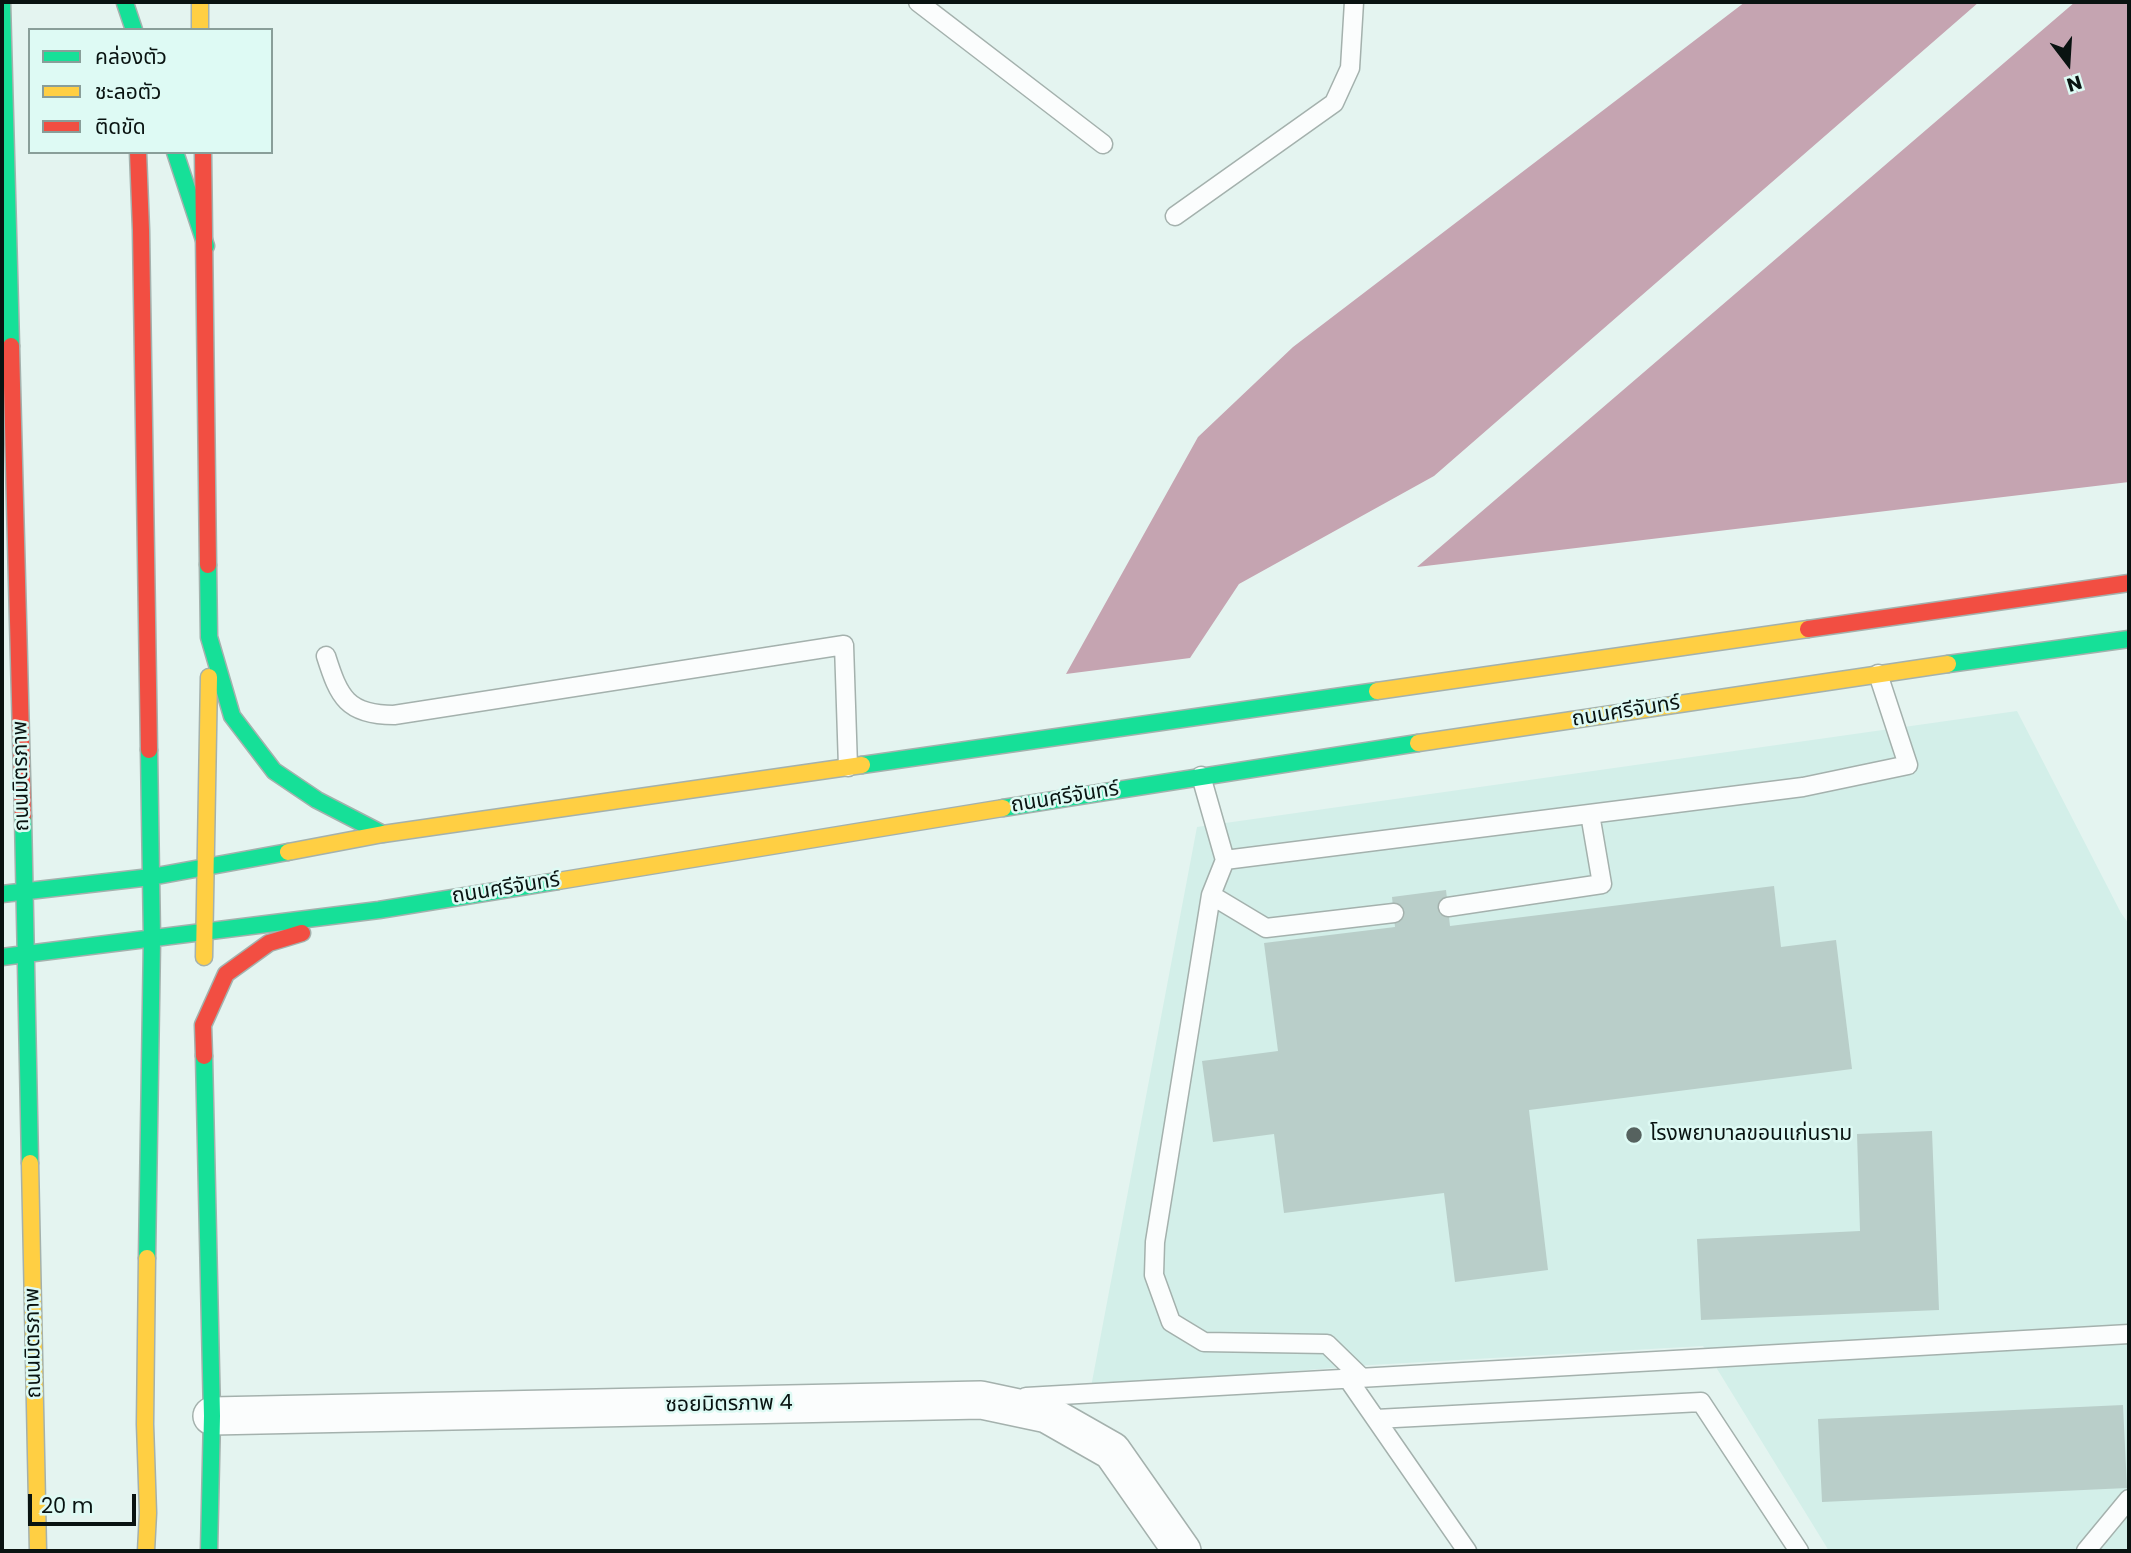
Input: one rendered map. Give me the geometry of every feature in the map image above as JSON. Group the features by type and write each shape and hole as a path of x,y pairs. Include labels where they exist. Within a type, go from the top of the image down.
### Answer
{"main road":[{"name":"ถนนมิตรภาพ","path":"2,2 25,890 38,1551"},
{"path":"125,2 128,28"},
{"path":"125,2 133,28"},
{"path":"200,2 200,28"},
{"path":"138,154 152,939 145,1424 148,1513 146,1551"},
{"path":"176,154 206,246"},
{"path":"204,154 209,637 203,1024 212,1416 209,1551"},
{"path":"2,894 151,877 383,834 2129,583"},
{"path":"209,637 232,716 274,771 317,800 383,834"},
{"name":"ถนนศรีจันทร์","path":"2,957 379,910 1201,776 2129,639"},
{"path":"203,1024 226,974 269,943 379,910"},
{"path":"148,1513 156,1551"}],"street":[{"name":"ซอยมิตรภาพ 4","path":"212,1416 981,1400 1047,1414 1112,1451 1182,1551"}],"lane":[{"path":"918,2 1103,145"},
{"path":"1175,216 1334,103 1350,68 1354,2"},
{"path":"326,656 344,698 358,710 376,715 394,715 844,645 848,767"},
{"path":"1225,860 1803,787 1908,765 1878,674"},
{"path":"1201,776 1225,860 1211,895 1155,1242 1154,1275 1171,1322 1203,1342 1327,1344 1355,1378 1376,1419 1467,1551"},
{"path":"1448,906 1602,884 1590,814"},
{"path":"1211,895 1266,928 1394,913"},
{"path":"981,1400 2129,1334"},
{"path":"1376,1419 1701,1402 1799,1551"},
{"path":"2086,1551 2129,1499"}],"shaded area":[{"path":"1745,2 1979,2 1434,476 1239,584 1190,658 1066,674 1198,437 1293,347"},
{"path":"2075,2 2129,2 2129,482 1417,567"},
{"name":"โรงพยาบาลขอนแก่นราม","path":"2017,711 2129,924 2129,1551 1829,1551 1703,1346 1371,1365 1091,1387 1197,827"}],"building":[{"path":"1774,886 1781,947 1836,940 1852,1069 1529,1110 1548,1270 1455,1282 1444,1193 1284,1213 1274,1134 1213,1142 1202,1061 1278,1051 1264,943 1395,927 1392,897 1446,890 1450,926"},
{"path":"1932,1131 1939,1310 1701,1320 1697,1239 1860,1231 1857,1134"},
{"path":"2123,1405 2127,1488 1822,1502 1818,1419"}],"traffic: fast":[{"path":"2,2 11,346"},
{"path":"125,3 133,28"},
{"path":"176,154 206,246"},
{"path":"208,565 209,637 232,716 274,771 317,800 383,834"},
{"path":"1948,664 2129,639"},
{"path":"862,765 1377,691"},
{"path":"1003,808 1418,743"},
{"path":"147,1258 152,939 149,750"},
{"path":"23,816 30,1163"},
{"path":"2,894 151,877 288,852"},
{"path":"2,957 379,910 558,881"},
{"path":"204,1056 212,1416 209,1551"}],"traffic: slow":[{"path":"200,2 200,28"},
{"path":"1377,691 1808,629"},
{"path":"1418,743 1948,664"},
{"path":"204,957 209,677"},
{"path":"288,852 383,834 862,765"},
{"path":"558,881 1003,808"},
{"path":"30,1163 38,1551"},
{"path":"146,1551 147,1258"}],"traffic: jam":[{"path":"138,154 149,750"},
{"path":"203,154 208,565"},
{"path":"11,346 23,816"},
{"path":"1808,629 2129,583"},
{"path":"204,1056 203,1025 226,974 269,943 302,933"}],"place":[{"name":"โรงพยาบาลขอนแก่นราม","path":"1634,1135"}]}
